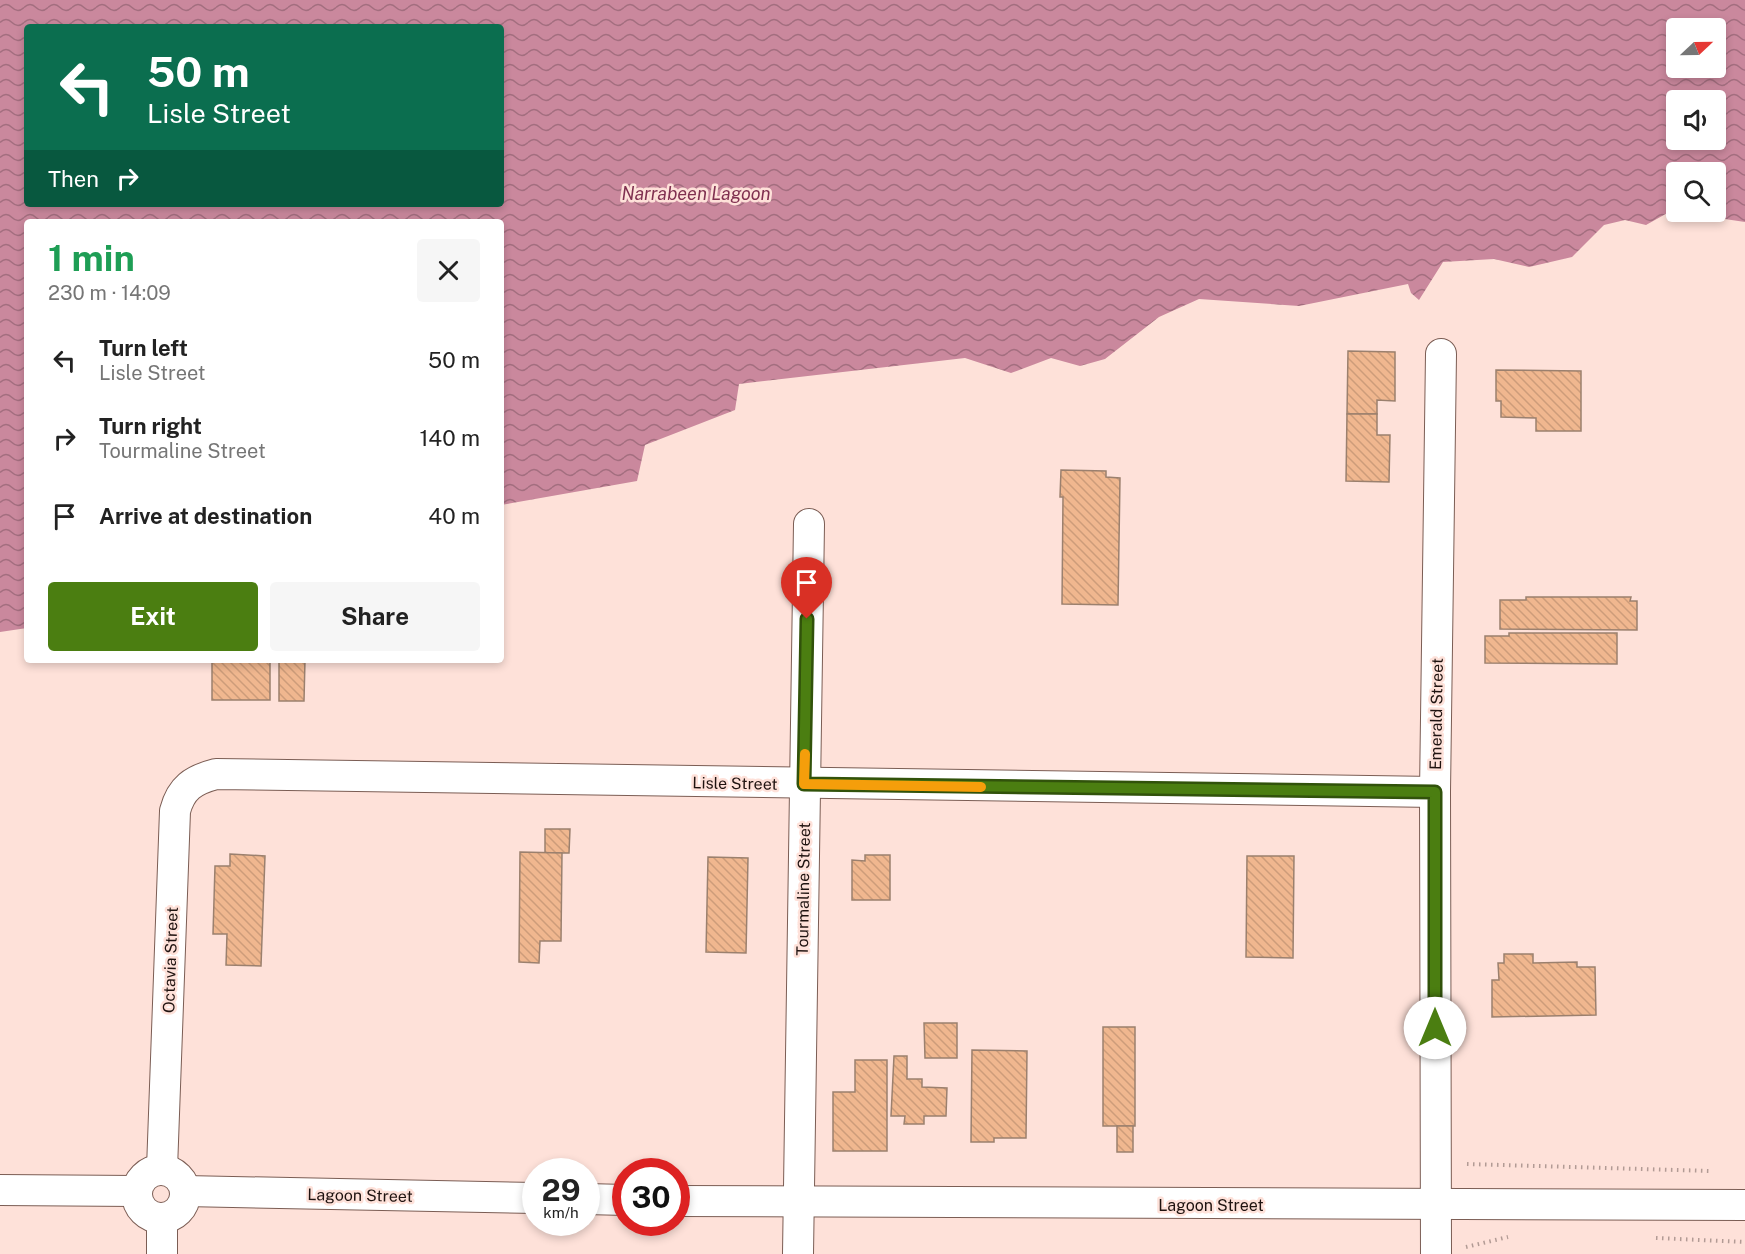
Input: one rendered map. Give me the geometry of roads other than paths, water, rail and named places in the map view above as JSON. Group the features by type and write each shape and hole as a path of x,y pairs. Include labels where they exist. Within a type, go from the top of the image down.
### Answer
{"street":[{"name":"Emerald Street","path":"1437,1254 1435,792 1441,354"},
{"name":"Tourmaline Street","path":"798,1254 808,524"},
{"name":"Lisle Street","path":"216,774 1435,792"},
{"name":"Octavia Street","path":"162,1169 175,811 179,795 186,788 203,778 216,774"},
{"path":"162,1169 172,1172 182,1181 185,1191 181,1208 175,1215 162,1219 154,1218 142,1209 136,1191 140,1181 147,1174 162,1169"},
{"path":"0,1190 136,1191"},
{"name":"Lagoon Street","path":"185,1191 522,1198"},
{"name":"Lagoon Street","path":"690,1201 799,1204 1745,1205"},
{"path":"162,1219 162,1254"}],"water":[{"name":"Narrabeen Lagoon","path":"0,0 1745,0 1745,222 1726,219 1726,162 1666,162 1666,214 1646,225 1625,220 1604,225 1572,257 1529,267 1494,259 1443,262 1419,300 1411,293 1408,284 1299,306 1199,299 1159,317 1105,359 1080,366 1051,358 1011,373 965,358 739,384 735,410 645,445 637,481 504,504 504,219 24,219 24,628 0,632"}]}
